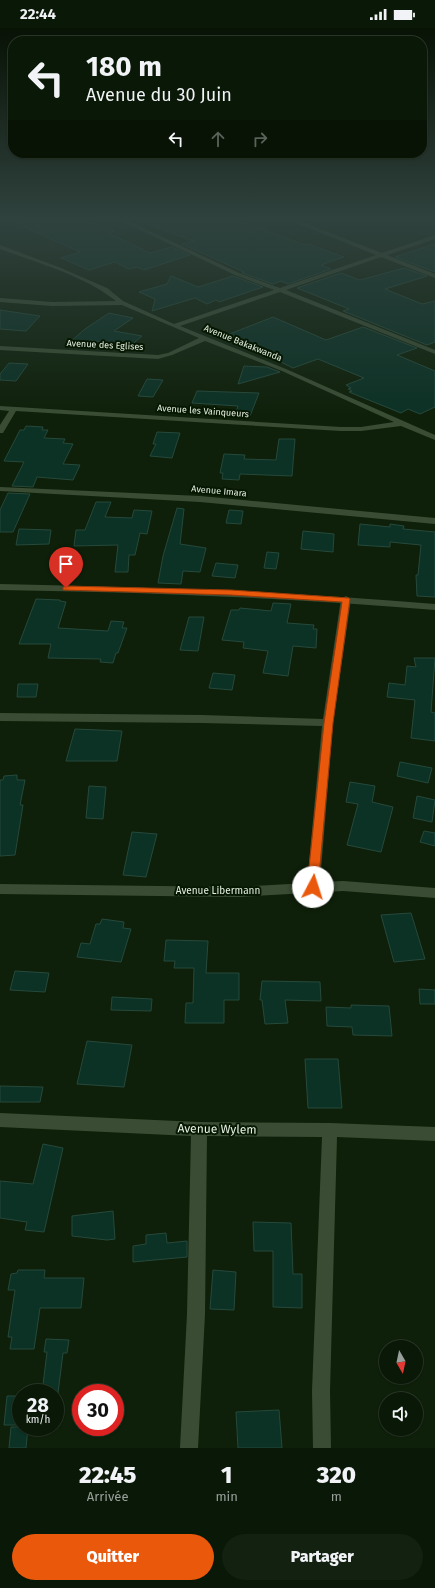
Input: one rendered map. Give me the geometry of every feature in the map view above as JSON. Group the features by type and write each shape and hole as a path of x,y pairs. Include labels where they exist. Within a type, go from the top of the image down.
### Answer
{"street":[{"name":"Avenue Bakakwanda","path":"94,284 105,289 124,303 174,326 284,370 405,423 435,438"},
{"path":"264,284 435,352"},
{"path":"174,326 295,284"},
{"path":"0,300 52,304 124,303"},
{"name":"Avenue des Eglises","path":"0,348 158,356 170,354 205,338"},
{"name":"Avenue les Vainqueurs","path":"0,408 341,429 361,429 405,423"},
{"path":"0,431 14,409"},
{"name":"Avenue Imara","path":"0,489 200,499 435,521"},
{"path":"0,587 208,592 346,599 435,607"},
{"path":"313,887 328,723 346,599"},
{"path":"0,717 202,719 328,723"},
{"name":"Avenue Libermann","path":"0,889 238,892 344,886 435,893"},
{"name":"Avenue Wylem","path":"0,1120 200,1129 330,1130 435,1134"},
{"path":"189,1448 196,1314 200,1129"},
{"path":"322,1448 322,1383 330,1130"}],"building":[{"path":"166,284 191,284 198,287 207,284 256,284 263,287 219,302 216,300 207,304 195,298 152,311 155,299 139,292"},
{"path":"308,284 400,284 385,289 422,304 435,301 435,342 427,345 343,311 349,309 297,288"},
{"path":"0,310 40,316 26,331 0,329"},
{"path":"109,313 133,318 114,331 142,336 129,347 90,340 84,347 68,344 85,329"},
{"path":"273,317 326,340 363,327 417,348 397,355 435,371 435,407 420,414 408,409 401,413 349,392 352,391 348,389 351,388 346,385 364,378 318,359 293,368 227,335"},
{"path":"9,363 28,364 16,381 0,380 0,374"},
{"path":"244,366 267,367 280,372 238,384"},
{"path":"147,379 163,380 153,397 138,396"},
{"path":"197,391 259,393 250,416 235,415 238,406 192,403"},
{"path":"26,426 43,427 42,430 48,430 44,438 65,439 63,443 73,444 63,464 80,465 73,480 37,477 33,487 12,486 24,462 4,461 20,430 24,430"},
{"path":"157,432 180,433 172,458 150,456 156,444 153,444"},
{"path":"279,439 295,439 292,476 240,474 239,480 222,479 223,473 220,473 224,454 245,455 244,459 276,460"},
{"path":"8,493 30,494 13,532 0,532 0,510"},
{"path":"96,502 111,502 105,517 132,518 134,510 152,511 147,534 140,533 135,555 129,555 128,572 115,572 118,545 74,546 76,530 85,530"},
{"path":"177,508 184,509 180,544 206,548 200,572 183,571 181,584 158,583 163,556"},
{"path":"229,510 243,511 241,524 226,523"},
{"path":"360,524 390,527 390,524 404,526 403,529 435,532 435,597 417,596 416,575 418,575 421,545 390,542 390,547 358,545"},
{"path":"19,529 51,530 49,544 16,545"},
{"path":"303,531 334,534 333,552 301,549"},
{"path":"267,552 279,553 276,569 264,568"},
{"path":"216,563 238,565 235,578 212,576"},
{"path":"36,599 60,600 66,602 58,628 108,631 111,621 124,622 122,628 127,628 113,663 100,662 101,659 48,658 51,644 19,644"},
{"path":"273,603 291,604 287,623 314,625 313,629 317,629 316,648 293,646 288,676 263,673 268,651 243,648 244,642 222,640 231,610 239,610 240,608 271,611"},
{"path":"189,617 204,617 198,651 180,650"},
{"path":"414,658 435,658 431,712 435,713 435,741 411,738 415,700 387,697 389,683 405,685 407,666 416,667"},
{"path":"213,673 235,675 232,690 209,688"},
{"path":"18,684 38,684 36,697 17,697"},
{"path":"75,729 122,731 117,761 66,761"},
{"path":"400,762 432,768 428,783 397,776"},
{"path":"17,775 17,780 25,780 20,805 23,805 15,855 0,856 0,780 3,780 4,776"},
{"path":"350,782 375,786 372,802 393,807 381,852 347,845 358,804 346,802"},
{"path":"89,786 106,787 103,819 86,818"},
{"path":"417,796 435,800 432,822 413,818"},
{"path":"424,831 435,833 435,846 420,842"},
{"path":"132,832 157,834 146,877 123,875"},
{"path":"411,913 425,959 394,962 381,915"},
{"path":"102,919 124,922 123,928 131,929 121,962 77,957 81,943 90,944 96,924 100,924"},
{"path":"166,940 208,941 206,973 239,973 239,1000 224,1000 224,1023 185,1023 186,1003 193,1003 194,968 174,968 175,961 164,961"},
{"path":"15,971 49,973 45,992 10,990"},
{"path":"262,981 320,982 321,1001 285,1000 288,1023 265,1024 262,1000 260,1000"},
{"path":"419,989 435,990 435,1004 420,1004"},
{"path":"112,997 152,999 151,1011 111,1010"},
{"path":"351,1005 389,1006 392,1036 353,1035 352,1027 327,1026 326,1007 351,1008"},
{"path":"87,1041 132,1045 124,1087 77,1084"},
{"path":"305,1059 338,1059 342,1108 308,1108"},
{"path":"0,1086 43,1087 40,1102 0,1102"},
{"path":"43,1144 63,1148 44,1232 25,1230 27,1222 0,1218 0,1181 33,1184"},
{"path":"113,1211 115,1239 107,1240 72,1236 72,1216"},
{"path":"253,1222 291,1223 293,1274 302,1274 302,1308 273,1307 273,1251 254,1251"},
{"path":"166,1233 167,1243 187,1241 187,1257 133,1262 133,1246 146,1244 146,1235"},
{"path":"18,1270 45,1270 44,1278 84,1278 81,1308 40,1308 34,1349 10,1349 12,1337 8,1337 15,1290 8,1290 11,1274 17,1273"},
{"path":"213,1270 236,1272 234,1310 210,1309"},
{"path":"46,1339 69,1340 67,1353 63,1353 59,1384 43,1384 47,1352 44,1352"},
{"path":"7,1396 12,1396 12,1425 4,1425"},
{"path":"279,1410 282,1448 238,1448 236,1412"},
{"path":"11,1427 12,1436 27,1436 26,1448 9,1448"}],"route":[{"path":"66,588 231,593 346,599 328,723 313,887"}]}
